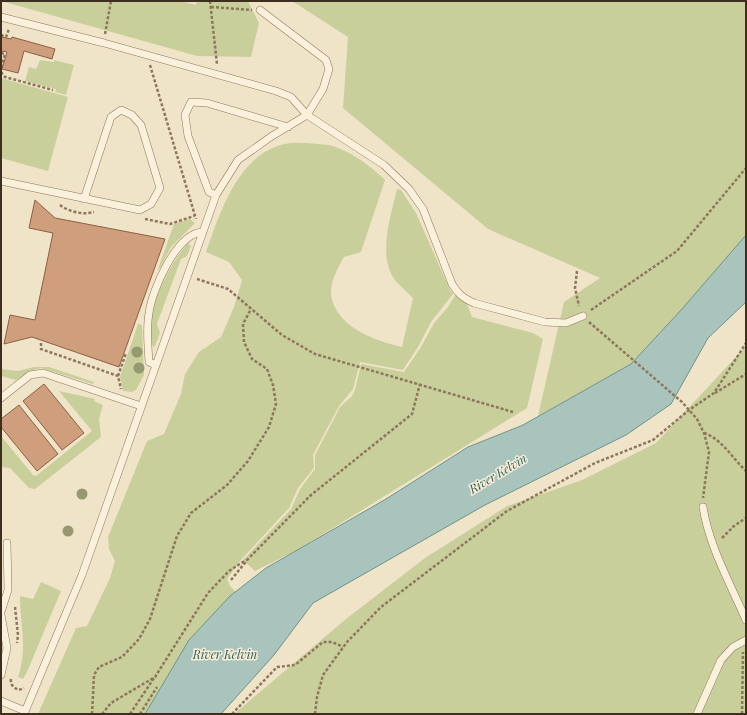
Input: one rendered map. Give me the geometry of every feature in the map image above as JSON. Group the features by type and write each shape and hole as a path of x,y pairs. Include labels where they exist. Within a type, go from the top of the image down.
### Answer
{"lane":[{"path":"1,700 24,712 82,575 216,195 238,160 288,126 308,116 323,89 329,70 326,60 260,10"},
{"path":"1,17 104,43 276,91 291,97 308,116 384,164 409,189 423,209 452,284 457,292 464,298 474,303 545,322 566,323 582,316"},
{"path":"216,195 209,192 188,136 185,115 190,102 207,103 288,126"},
{"path":"1,181 84,199 140,210 152,204 160,188 141,125 132,115 120,110 111,117 84,199"},
{"path":"156,365 150,362 146,336 149,311 163,271 176,250 194,233 202,232"},
{"path":"1,398 30,375 43,373 141,406"},
{"path":"703,506 714,546 746,620"},
{"path":"1,612 8,590 7,543"},
{"path":"1,615 7,648 1,675"},
{"path":"697,714 726,652 744,641"}],"path":[{"path":"104,43 111,1"},
{"path":"210,1 217,59 215,74"},
{"path":"211,7 260,10"},
{"path":"1,53 5,54 1,68"},
{"path":"149,63 197,222"},
{"path":"1,72 5,77 53,90"},
{"path":"582,316 676,251 746,168"},
{"path":"170,224 194,216"},
{"path":"577,271 575,281 576,295 582,316 682,402 704,433 709,452 703,506"},
{"path":"195,278 228,289 282,335 315,354 513,412"},
{"path":"92,714 94,675 99,667 122,657 139,639 150,619 178,536 191,512 227,485 248,461 269,427 276,404 274,385 267,370 252,359 244,342 243,324 251,309"},
{"path":"42,343 41,349 118,376"},
{"path":"714,394 746,343"},
{"path":"121,394 118,376 126,353"},
{"path":"315,714 317,697 323,675 343,647 381,607 507,510 595,464 653,440 689,410 746,374"},
{"path":"231,580 248,559 311,495 412,414 420,384"},
{"path":"704,433 720,443 746,471"},
{"path":"714,546 734,526 746,518"},
{"path":"130,714 208,593 228,571 248,559"},
{"path":"742,714 744,641"},
{"path":"232,714 277,667 295,665 323,642 332,642 343,647"},
{"path":"102,714 111,703 155,677"},
{"path":"140,714 157,687"}],"green space":[{"path":"1,1 181,1 195,5 198,1 248,1 259,23 251,57 197,56"},
{"path":"292,1 746,1 746,235 682,309 631,364 538,416 564,302 600,278 488,229 343,108 348,37"},
{"path":"40,60 54,62 54,60 74,65 66,95 55,92 56,89 25,81 29,67 36,69"},
{"path":"1,78 68,97 48,171 1,158"},
{"path":"307,143 337,147 366,164 385,180 361,252 344,257 333,280 331,295 334,306 340,316 358,331 380,341 402,347 413,298 395,280 390,270 386,248 389,223 397,189 401,190 416,213 453,294 431,322 418,347 403,370 360,362 353,389 339,406 313,455 314,468 298,488 289,508 241,560 227,579 230,586 237,593 157,714 38,714 76,628 87,626 110,578 115,561 109,549 108,537 147,441 164,434 181,394 185,374 199,352 221,337 234,307 242,280 229,262 206,252 225,203 243,172 255,160 269,150 285,144"},
{"path":"190,219 195,223 171,247 159,270 158,269 174,224"},
{"path":"188,243 191,246 187,256 181,259 157,324 160,333 155,346 153,347 150,335 151,321 159,292 165,277"},
{"path":"456,294 467,304 472,317 533,333 543,339 527,408 299,549 255,571 243,560 291,509 300,489 315,469 315,455 340,407 352,396 355,390 361,364 404,372 421,347 434,323 448,307"},
{"path":"138,324 142,325 144,375 136,390 132,392 123,391 120,377"},
{"path":"746,346 746,714 234,714 346,619 425,558 507,506 582,480 656,443"},
{"path":"34,367 49,367 94,382 93,384 41,368 30,371 16,380 1,376 1,369 18,371"},
{"path":"59,391 95,399 94,401 103,405 99,419 101,437 35,489 29,488 10,468 1,467 1,436 33,475 36,476 92,431"},
{"path":"41,582 61,591 23,679 18,677 23,656 20,596 33,599"}],"water":[{"name":"River Kelvin","path":"746,235 746,302 708,338 671,404 626,435 485,505 313,603 274,655 221,714 145,714 189,640 230,596 266,568 386,499 468,447 523,425 631,364 682,309"}],"building":[{"path":"1,37 11,39 12,37 55,49 52,59 24,51 18,73 2,69 7,52 1,51"},
{"path":"35,200 55,218 165,239 119,367 32,337 4,344 10,315 35,320 53,233 29,228"},
{"path":"44,384 84,433 62,450 23,401"},
{"path":"19,405 58,454 37,471 1,427 1,419"}]}
